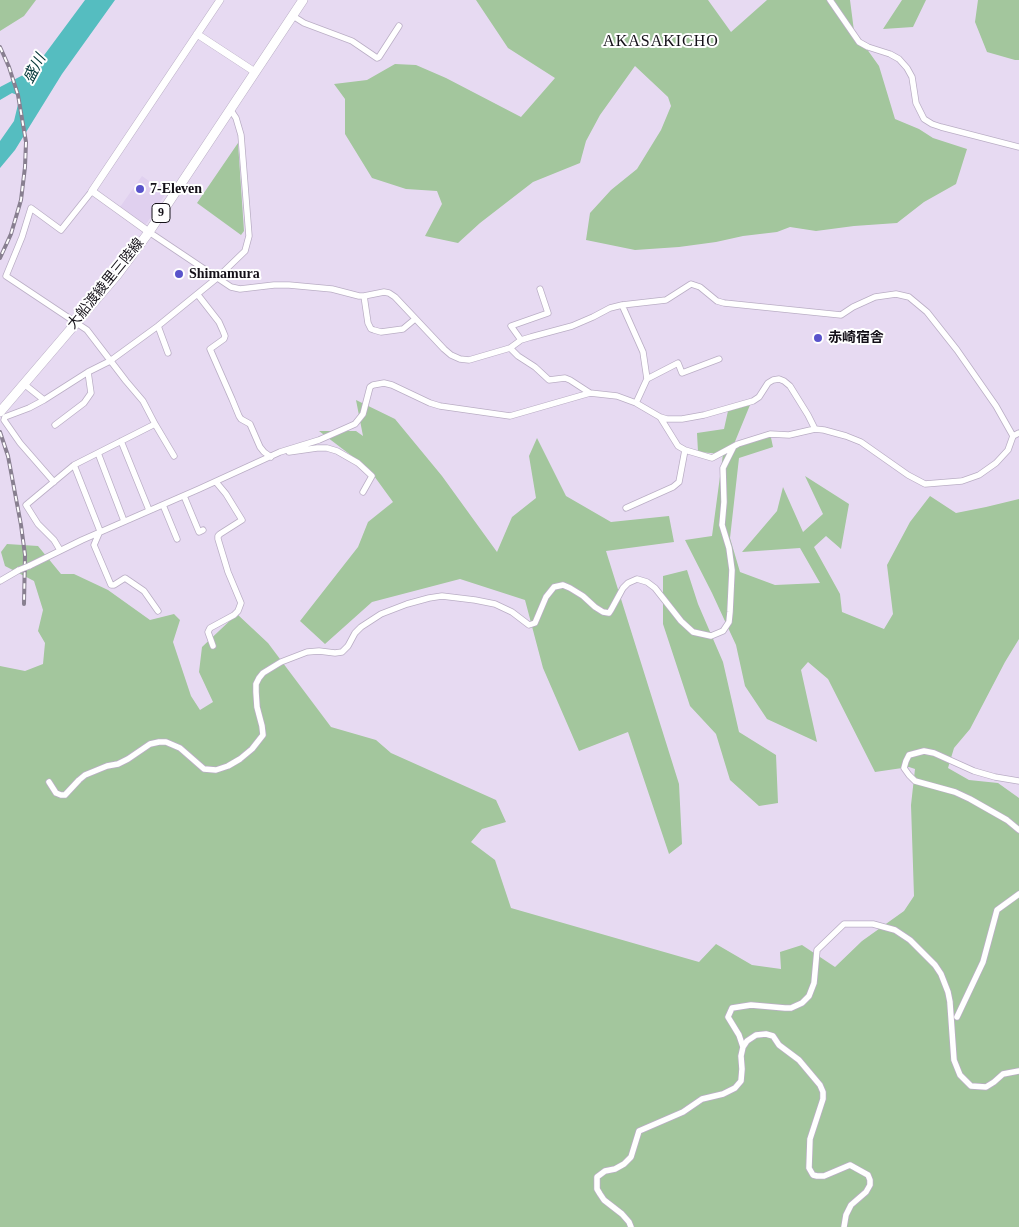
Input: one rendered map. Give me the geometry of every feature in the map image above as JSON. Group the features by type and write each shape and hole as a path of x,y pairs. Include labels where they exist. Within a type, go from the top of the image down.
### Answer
{"main road":[{"name":"大船渡綾里三陸線","path":"0,412 117,275 149,232 303,0"}],"street":[{"path":"174,456 143,401 87,330 6,276 22,237 31,208 61,230 92,191 220,0"},
{"path":"830,0 859,42 868,48 890,54 899,59 907,68 912,77 916,103 924,119 941,127 1019,147"},
{"path":"292,16 304,23 352,41 377,58 399,26"},
{"path":"197,34 255,72"},
{"path":"54,482 20,444 4,420 5,417 44,400 110,360 158,326 198,294 245,251 249,236 241,135 236,118 230,109"},
{"path":"92,191 227,285 240,288 289,285 332,289 359,296 389,293 444,349 460,359 469,360 510,348 521,340 572,326 610,308 666,300 692,284 717,301 724,303 841,315 874,297 896,294 909,297 927,312 956,350 996,406 1013,436"},
{"path":"521,340 511,326 548,313 540,289"},
{"path":"198,294 219,322 225,336 224,340 210,349 238,416 250,424 260,447 271,456"},
{"path":"364,296 368,323 374,330 381,332 403,329 415,319"},
{"path":"622,305 643,352 646,379 636,403"},
{"path":"158,326 168,353"},
{"path":"510,348 518,356 535,366 549,380 565,378 590,393"},
{"path":"646,379 678,363 682,373 719,359"},
{"path":"55,424 84,403 91,394 88,372"},
{"path":"0,581 100,531 216,482 280,452 319,440 354,424 362,414 367,394 373,385 384,383 392,385 440,406 510,416 590,393 617,396 636,403 660,417 682,419 704,415 753,401 759,397 768,383 778,380 784,381 790,386 815,429"},
{"path":"24,384 44,400"},
{"path":"660,417 678,446 712,458 734,446 770,434 789,435 815,429 839,434 861,442 908,475 925,484 962,481 979,474 996,463 1008,450 1013,436 1019,433"},
{"path":"60,550 54,540 38,524 26,505 74,465 155,424"},
{"path":"121,441 149,510"},
{"path":"49,782 56,792 65,795 85,775 128,760 141,749 150,744 160,742 166,742 180,748 204,769 216,770 228,766 240,759 263,735 257,707 256,684 263,673 281,662 307,652 342,652 360,627 381,614 429,598 442,596 495,604 512,612 529,625 535,623 546,597 554,587 563,585 570,588 602,612 609,613 623,588 628,583 637,579 647,582 655,588 681,621 693,632 711,636 724,631 730,612 732,570 729,548 722,525 724,502 723,468 734,446"},
{"path":"280,452 317,448 337,451 358,463 372,476 363,492"},
{"path":"626,508 673,487 679,482 685,450"},
{"path":"98,453 124,521"},
{"path":"74,465 100,531 94,545 111,585 125,578 144,591 158,611"},
{"path":"213,646 208,632 210,628 234,615 241,604 228,572 218,536 242,520 216,482"},
{"path":"184,496 199,532 203,530"},
{"path":"163,505 177,539"},
{"path":"1019,781 974,771 934,753 924,751 909,754 904,768 915,781 955,792 970,799 1007,820 1019,830"},
{"path":"957,1017 983,962 997,910 1019,894"},
{"path":"743,1047 739,1035 728,1017 732,1008 750,1005 791,1008 802,1003 809,996 814,983 817,950 844,924 873,924 894,930 910,940 935,965 941,974 950,1002 954,1060 960,1075 971,1086 986,1087 1003,1074 1019,1072"},
{"path":"631,1227 622,1214 604,1200 597,1189 597,1178 605,1171 615,1169 624,1164 631,1157 639,1131 683,1112 702,1099 723,1094 735,1088 741,1081 743,1047 747,1041 756,1035 766,1034 773,1036 779,1045 799,1060 820,1085 823,1092 823,1099 810,1139 809,1168 813,1175 824,1176 850,1165 868,1175 870,1185 866,1192 851,1205 844,1227"}],"shaded area":[{"path":"0,0 36,0 24,16 0,31"},
{"path":"476,0 708,0 731,32 767,0 850,0 854,31 879,66 895,119 919,129 933,138 967,149 956,184 924,202 897,223 816,231 790,227 777,232 743,236 716,242 635,250 586,240 590,213 611,190 637,169 661,130 671,106 668,97 635,66 600,115 586,141 580,163 533,182 480,223 458,243 425,236 442,204 437,191 406,189 372,178 345,134 345,99 334,84 367,80 395,64 416,65 446,78 521,117 555,78 508,48"},
{"path":"902,0 926,0 913,27 883,29"},
{"path":"978,0 1019,0 1019,60 987,52 975,22"},
{"path":"238,143 244,231 241,235 197,203"},
{"path":"142,176 166,193 144,225 120,207"},
{"path":"356,400 395,419 442,476 497,552 512,517 536,498 529,456 537,438 566,496 611,522 669,516 674,542 606,551 679,784 682,844 669,854 628,732 579,751 543,668 525,600 460,579 372,602 325,644 300,621 358,547 368,522 393,502 369,469 319,431 356,431 363,436"},
{"path":"750,405 734,444 770,433 773,447 739,458 730,538 740,572 775,585 820,583 800,548 742,552 777,511 783,487 803,532 823,514 805,476 849,504 841,549 826,536 814,547 840,594 842,612 884,629 893,614 887,565 910,522 930,496 956,513 1019,499 1019,639 970,729 954,748 948,768 969,780 998,783 1019,798 1019,1227 0,1227 0,666 25,671 43,664 45,643 38,631 43,610 34,581 5,566 1,552 7,544 38,546 61,574 74,574 108,590 150,620 174,614 180,620 173,642 191,696 200,710 213,702 199,672 202,647 237,614 268,643 331,727 376,740 391,753 496,800 506,822 482,829 471,842 495,860 511,908 699,962 716,944 752,965 781,969 780,952 802,945 835,967 862,941 904,911 914,896 911,805 915,769 909,767 875,772 828,679 808,662 801,670 817,742 767,719 745,686 736,645 685,540 712,536 723,454 698,452 697,433 724,429 728,411"},
{"path":"687,570 698,604 723,662 739,732 776,755 778,803 759,806 730,780 716,734 690,706 663,624 663,576"}],"water":[{"name":"盛川","path":"85,0 115,0 62,74 15,150 0,168 0,141 14,121 20,96 12,93 0,100 0,87 25,74 42,58"}],"railway":[{"path":"0,47 18,95 26,142 21,200 11,234 0,258"},
{"path":"0,432 8,456 21,525 25,555 24,604"}],"place":[{"name":"7-Eleven","path":"140,189"},
{"name":"Shimamura","path":"179,274"},
{"name":"赤崎宿舎","path":"818,338"}],"district":[{"name":"AKASAKICHO","path":"661,42"}]}
